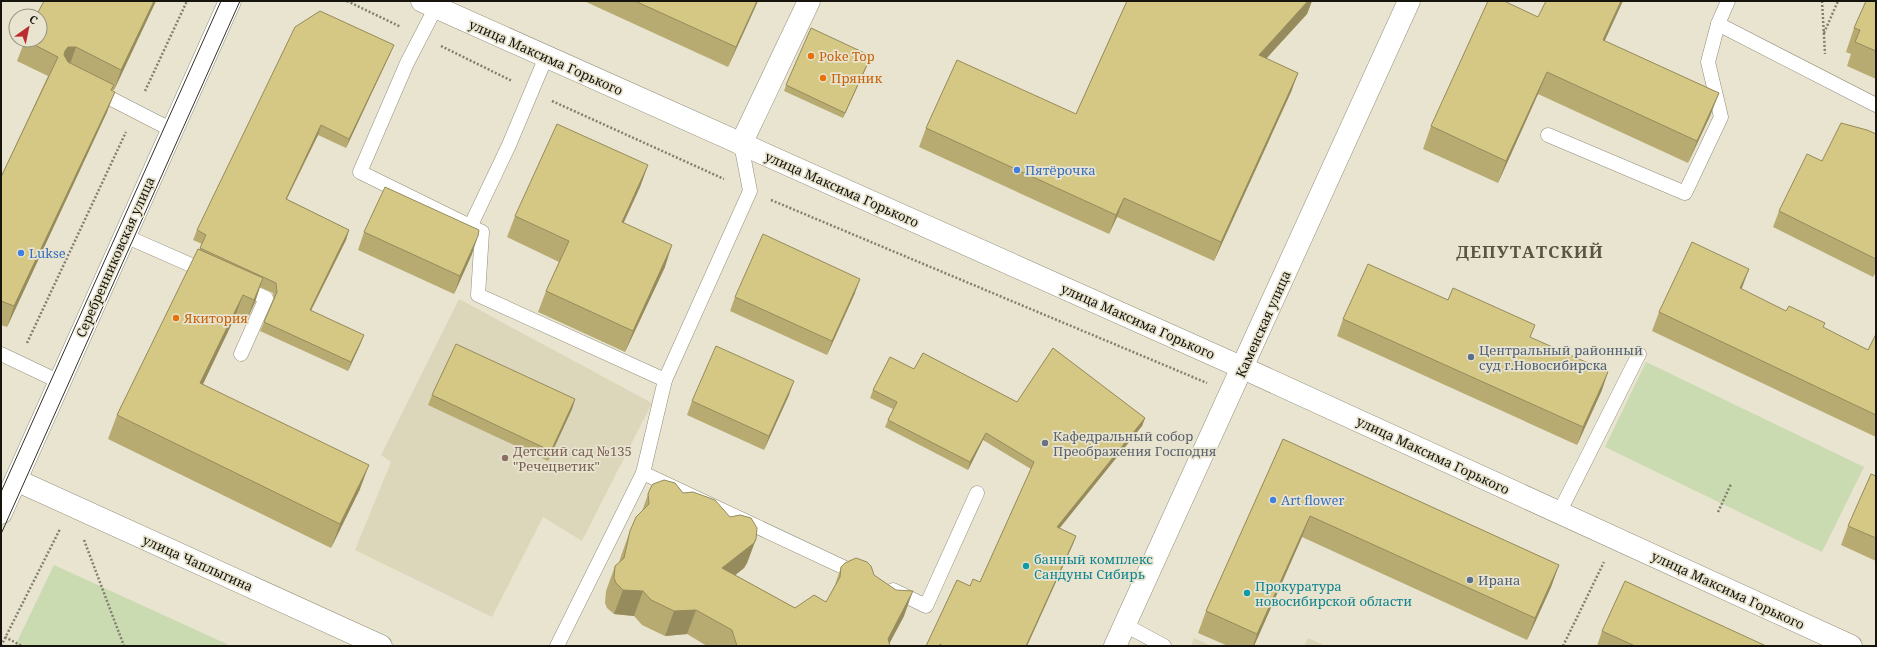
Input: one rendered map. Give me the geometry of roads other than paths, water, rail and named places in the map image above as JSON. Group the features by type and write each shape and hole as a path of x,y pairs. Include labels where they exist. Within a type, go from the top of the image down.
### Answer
{"street":[{"name":"Серебренниковская улица","path":"1,513 230,1"},
{"path":"741,144 809,1"},
{"name":"Каменская улица","path":"1115,646 1232,394 1409,1"},
{"name":"улица Максима Горького","path":"429,4 1243,368 1851,646"},
{"name":"улица Чаплыгина","path":"16,480 381,646"}],"lane":[{"path":"1548,135 1685,193 1721,117 1708,62 1718,24 1728,1"},
{"path":"429,4 421,36 407,62 360,172 482,232 478,295 665,380"},
{"path":"1718,24 1876,105"},
{"path":"470,227 509,144 546,57"},
{"path":"84,85 172,130"},
{"path":"557,646 643,472 665,380 750,191 741,144"},
{"path":"125,236 217,276"},
{"path":"231,282 266,298 241,354"},
{"path":"1,354 60,382"},
{"path":"1559,512 1639,354"},
{"path":"643,472 870,579"},
{"path":"884,586 926,606 977,493"},
{"path":"1125,625 1164,646"}],"tram line":[{"path":"1,492 221,1"},
{"path":"1,534 240,1"}],"place":[{"name":"Poke Top","path":"811,56"},
{"name":"Пряник","path":"823,78"},
{"name":"Пятёрочка","path":"1017,170"},
{"name":"Lukse","path":"21,253"},
{"name":"Якитория","path":"176,318"},
{"name":"Центральный районный суд г.Новосибирска","path":"1471,357"},
{"name":"Кафедральный собор Преображения Господня","path":"1045,443"},
{"name":"Детский сад №135 \"Речецветик\"","path":"505,458"},
{"name":"Art flower","path":"1273,500"},
{"name":"банный комплекс Сандуны Сибирь","path":"1026,566"},
{"name":"Ирана","path":"1470,580"},
{"name":"Прокуратура новосибирской области","path":"1247,593"}],"district":[{"name":"ДЕПУТАТСКИЙ","path":"1530,251"}]}
